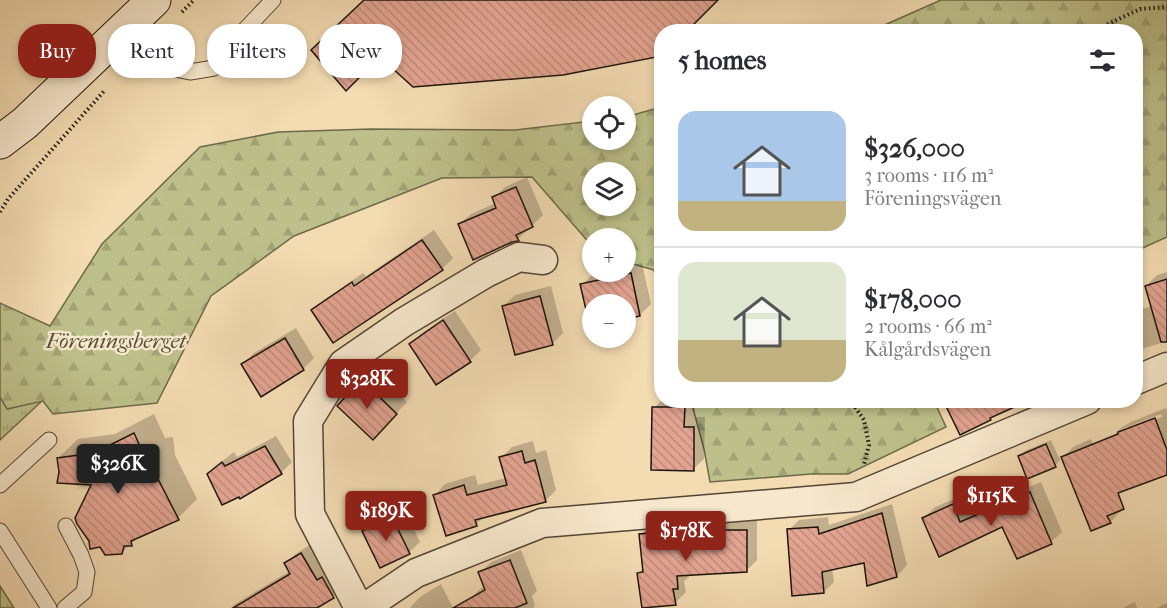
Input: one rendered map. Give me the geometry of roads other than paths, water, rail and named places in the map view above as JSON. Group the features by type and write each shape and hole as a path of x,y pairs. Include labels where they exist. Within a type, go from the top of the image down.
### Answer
{"main road":[{"path":"150,24 166,8"},
{"path":"0,142 108,61"}],"street":[{"path":"359,608 310,514 308,421 343,364 404,322 486,273 519,257 543,260"},
{"path":"1143,377 1167,367"},
{"path":"364,608 416,573 542,523 856,497 1068,408"}],"lane":[{"path":"195,71 214,68 241,34 273,0"},
{"path":"0,485 49,441"},
{"path":"65,608 84,592 87,572 66,526"},
{"path":"0,531 49,608"}],"park label":[{"name":"Föreningsberget","path":"116,341"}]}
